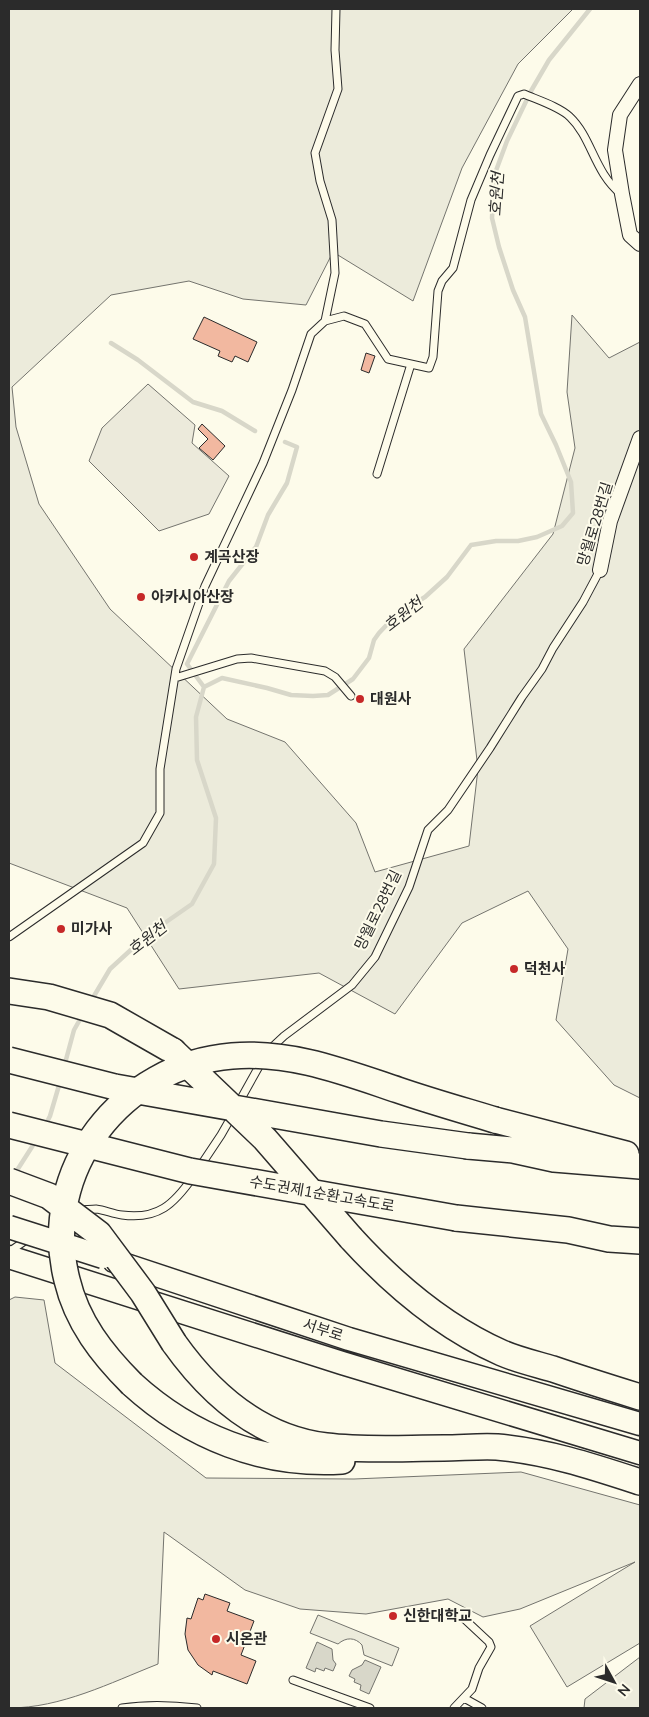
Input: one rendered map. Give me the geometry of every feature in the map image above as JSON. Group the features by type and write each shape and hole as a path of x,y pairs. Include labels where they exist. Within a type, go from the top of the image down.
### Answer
{"highway":[{"path":"9,991 49,997 110,1015 173,1051 265,1139 351,1238 388,1276 407,1293 448,1323 478,1341 513,1357 640,1397"},
{"path":"452,1448 332,1461 291,1460 261,1455 222,1442 192,1428 161,1409 132,1384 103,1354 77,1310 64,1270 62,1218 65,1199 73,1172 90,1142 118,1107 148,1083 172,1071 204,1060 234,1055 269,1056 324,1066 495,1120 640,1157"},
{"path":"9,1060 115,1087 381,1134 513,1150 554,1159 640,1166"},
{"name":"수도권제1순환고속도로","path":"9,1125 190,1171 456,1218 568,1230 609,1239 640,1241"},
{"path":"9,1182 49,1196 98,1234 143,1293 174,1343 200,1375 229,1404 261,1426 293,1439 340,1447 494,1447 530,1451 564,1458 640,1482"},
{"name":"서부로","path":"9,1227 349,1339 640,1424"},
{"name":"서부로","path":"9,1256 342,1363 640,1453"}],"street":[{"path":"640,84 620,115 616,150 630,235 640,244"},
{"name":"망월로28번길","path":"600,570 610,522 640,438"}],"lane":[{"path":"325,322 335,273 332,220 320,181 315,153 338,89 335,50 336,9"},
{"path":"9,937 143,843 160,813 160,769 176,669 205,586 263,463 292,390 311,334 325,322 344,316 365,324 388,359 429,368 433,357 438,291 442,281 453,268 471,200 518,96 524,94 568,115 579,126 595,160 611,186 622,194"},
{"path":"377,474 411,364"},
{"name":"망월로28번길","path":"52,1225 78,1210 95,1209 124,1216 147,1215 162,1210 188,1184 222,1135 266,1054 284,1036 352,984 375,957 409,887 428,830 448,810 490,748 542,669 553,648 583,602 600,570"},
{"path":"175,678 238,659 251,658 325,671 335,677 351,696"},
{"path":"9,1252 45,1229"},
{"path":"454,1708 472,1689 482,1662 491,1647 489,1642 459,1614"},
{"path":"293,1680 370,1708"},
{"path":"464,1698 482,1708"},
{"path":"122,1708 141,1705 173,1705 197,1708"}],"shaded area":[{"path":"9,9 573,9 518,64 462,168 413,301 333,252 306,305 243,299 189,281 111,295 12,387 16,427 39,504 110,609 227,719 285,742 356,823 375,872 469,846 478,769 464,649 553,534 575,448 567,392 572,315 609,358 640,342 640,1098 614,1085 556,1020 568,949 528,891 462,923 395,1014 319,973 179,989 127,908 9,863"},
{"path":"148,384 195,425 192,443 229,476 209,514 159,531 89,461 102,428"},
{"path":"15,1297 44,1300 55,1363 206,1478 354,1479 521,1472 640,1505 640,1643 567,1687 530,1626 635,1562 520,1609 483,1617 448,1599 366,1614 300,1609 245,1590 164,1532 158,1664 66,1699 28,1707 9,1708 9,1300"},
{"path":"318,1615 399,1648 392,1666 364,1655 362,1645 356,1640 347,1639 338,1644 310,1633"},
{"path":"317,1642 332,1649 333,1660 336,1664 333,1671 325,1668 324,1671 316,1668 315,1672 306,1668"},
{"path":"640,1657 640,1708 584,1708 585,1699"},
{"path":"365,1660 381,1667 369,1694 360,1690 361,1685 354,1682 355,1679 349,1676 352,1670 362,1665"}],"building":[{"path":"204,317 257,342 248,362 235,356 232,362 218,356 220,351 193,339"},
{"path":"366,353 375,356 369,373 361,370"},
{"path":"202,424 225,446 213,460 199,448 208,439 198,429"},
{"name":"시온관","path":"205,1594 230,1603 227,1611 254,1621 241,1655 256,1661 247,1684 213,1671 212,1675 198,1665 188,1650 185,1634 187,1618 191,1619 198,1598 203,1600"}],"waterway":[{"name":"호원천","path":"91,1001 110,969 146,936 192,904 214,864 216,818 197,760 196,717 204,687 222,678 291,695 328,695 353,679 369,658 374,640 379,633 396,615 425,597 447,577 471,545 496,541 518,541 537,537 562,526 573,513 571,482 541,414 525,317 513,290 492,218 494,176 507,141 531,91 549,60 590,9"},
{"path":"111,343 138,360 193,402 222,411 255,431"},
{"path":"204,687 187,664 229,581 256,547 268,515 287,483 297,447 285,442"},
{"name":"호원천","path":"64,1067 74,1030 82,1016"},
{"name":"호원천","path":"45,1126 50,1116 60,1082"},
{"name":"호원천","path":"14,1175 37,1139"}],"place":[{"name":"계곡산장","path":"194,557"},
{"name":"아카시아산장","path":"141,597"},
{"name":"대원사","path":"360,699"},
{"name":"미가사","path":"61,929"},
{"name":"덕천사","path":"514,969"},
{"name":"신한대학교","path":"393,1616"},
{"name":"시온관","path":"216,1639"}]}
